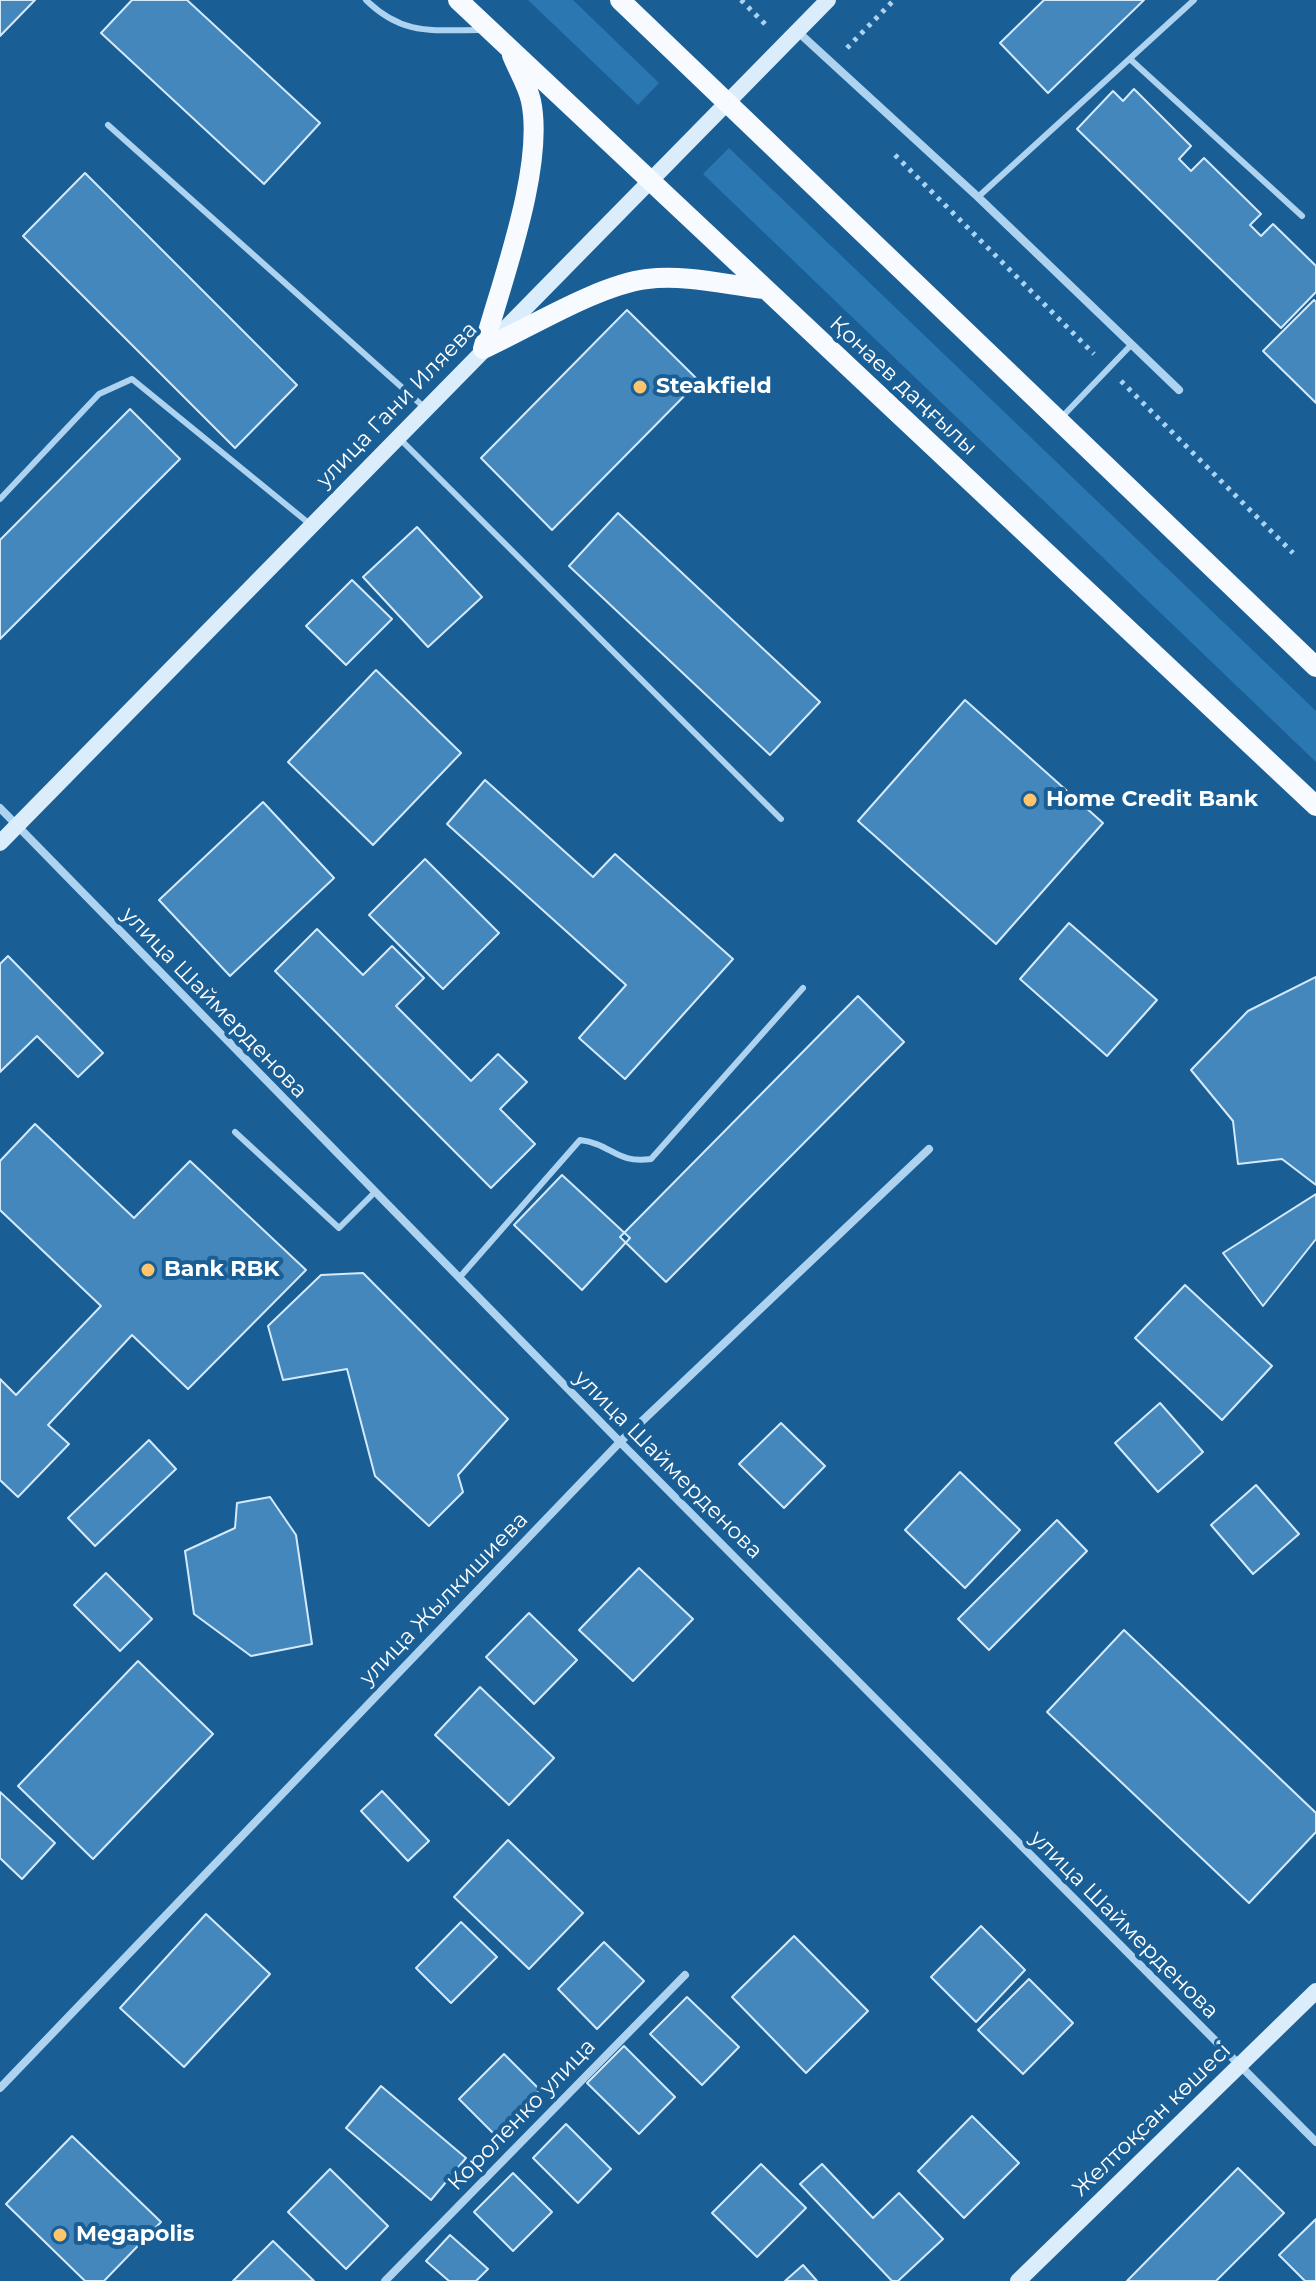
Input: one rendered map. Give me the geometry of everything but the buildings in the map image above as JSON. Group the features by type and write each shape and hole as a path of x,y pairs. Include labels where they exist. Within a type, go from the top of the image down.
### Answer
{"main road":[{"name":"Қонаев даңғылы","path":"458,0 1316,806"},
{"path":"620,0 724,103 1316,667"},
{"path":"483,349 520,213 534,144 531,100 509,48"},
{"path":"483,349 622,284 675,279 764,289"}],"street":[{"name":"улица Гани Иляева","path":"0,843 828,0"},
{"path":"797,31 978,197 1179,390"},
{"name":"улица Шаймерденова","path":"0,808 620,1442 1316,2142"},
{"name":"улица Жылкишиева","path":"0,2088 620,1442 929,1149"},
{"name":"Короленко улица","path":"385,2281 685,1975"},
{"name":"Желтоқсан көшесі","path":"1018,2281 1316,1991"}],"lane":[{"path":"366,0 387,20 417,30 489,30"},
{"path":"978,197 1194,0"},
{"path":"1130,59 1302,216"},
{"path":"108,125 425,408"},
{"path":"1058,421 1131,345"},
{"path":"0,499 99,394 132,379 311,525"},
{"path":"398,436 781,819"},
{"path":"459,1278 580,1140 595,1142 631,1162 651,1159 803,988"},
{"path":"235,1132 339,1228 375,1192"}],"path":[{"path":"832,63 894,0"},
{"path":"890,151 1293,553"}],"shaded area":[{"path":"528,0 573,0 659,83 638,105"},
{"path":"729,148 1316,711 1316,762 703,174"}],"place":[{"name":"Steakfield","path":"640,387"},
{"name":"Home Credit Bank","path":"1030,800"},
{"name":"Bank RBK","path":"148,1270"},
{"name":"Megapolis","path":"60,2235"}]}
